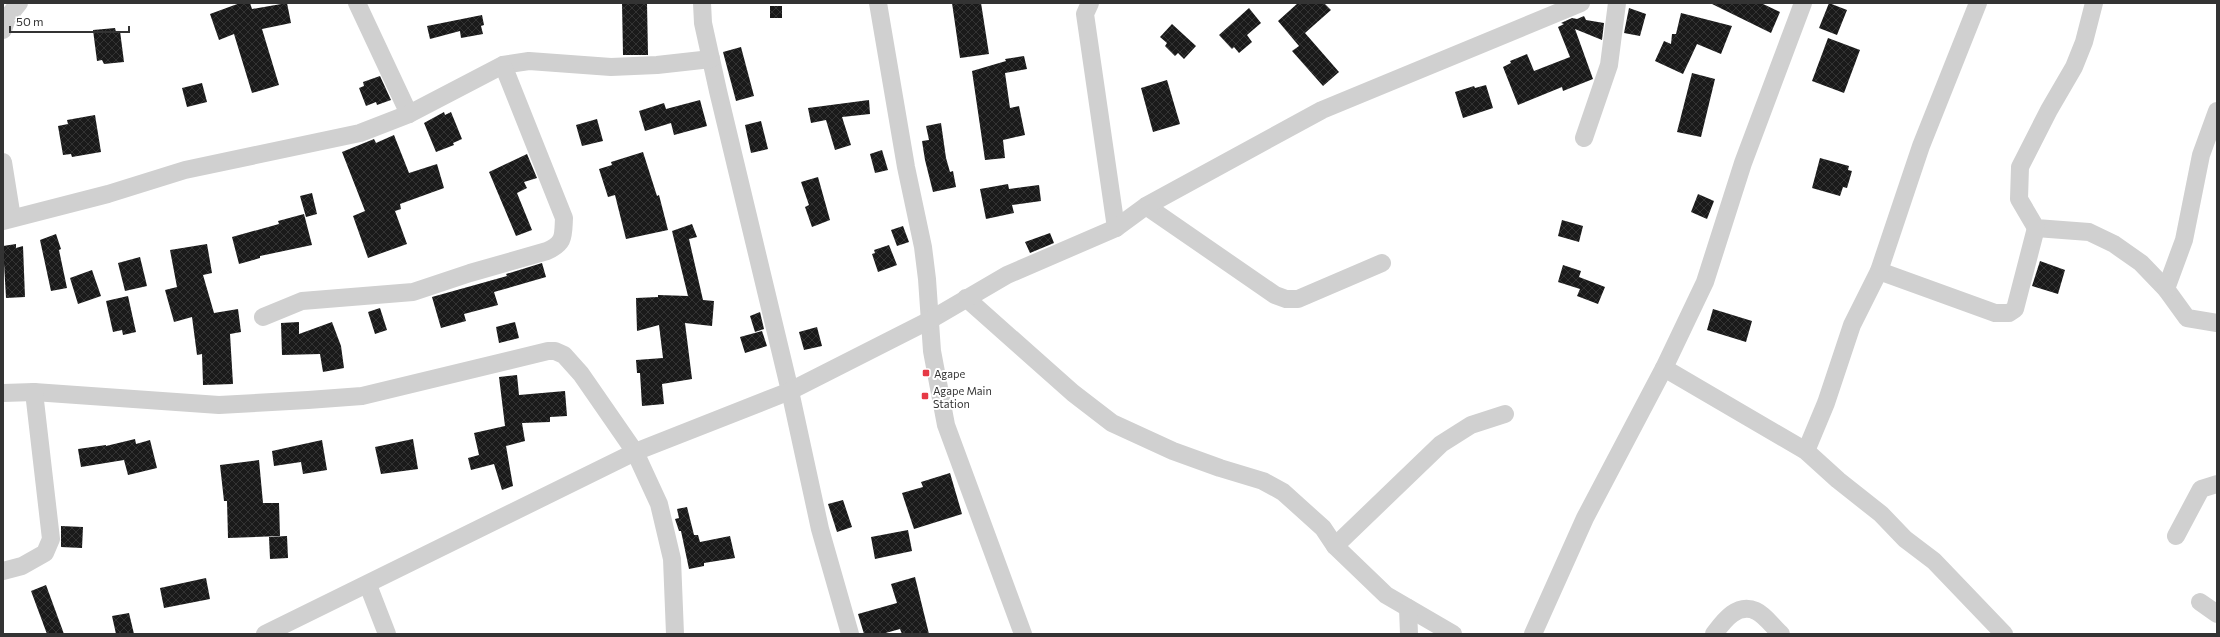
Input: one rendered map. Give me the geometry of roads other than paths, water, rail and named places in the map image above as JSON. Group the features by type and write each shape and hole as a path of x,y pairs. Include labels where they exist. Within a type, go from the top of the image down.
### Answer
{"street":[{"path":"3,30 7,18 19,3"},
{"path":"357,3 409,114"},
{"path":"702,3 703,23 711,59 790,391 820,529 850,634"},
{"path":"878,3 906,167 922,247 936,377 946,425 1023,634"},
{"path":"1090,3 1085,14 1116,228"},
{"path":"265,634 368,585 635,452 790,391 930,320 1007,274 1116,228 1146,206 1322,110 1581,3"},
{"path":"1584,138 1609,64 1617,3"},
{"path":"1533,634 1585,518 1664,368 1705,282 1744,163 1803,3"},
{"path":"1806,451 1826,403 1852,325 1879,271 1921,146 1978,3"},
{"path":"1879,271 1995,313 2009,313 2015,308 2036,228 2019,199 2020,167 2074,67 2084,42 2094,3"},
{"path":"3,162 7,220 108,194 185,170 360,133 409,114 503,65 529,61 611,67 657,65 711,59"},
{"path":"263,317 302,302 414,292 559,246 563,237 564,218 503,65"},
{"path":"2166,288 2184,240 2201,156 2217,111"},
{"path":"1146,206 1275,295 1286,299 1298,299 1382,263"},
{"path":"2036,228 2089,232 2120,248 2141,263 2166,288 2187,318 2217,323"},
{"path":"966,298 1073,393 1112,423 1173,450 1263,481 1283,492 1323,528 1335,546 1386,595 1453,634"},
{"path":"3,393 34,392 219,405 339,398 362,396 548,351 556,351 564,355 581,374 635,452 659,504 672,559 675,634"},
{"path":"1664,368 1806,451 1838,480 1881,514 1905,539 1934,562 2004,634"},
{"path":"3,571 22,566 45,554 51,539 34,392"},
{"path":"1335,546 1441,444 1471,425 1505,414"},
{"path":"2176,536 2201,489 2217,484"},
{"path":"368,585 386,634"},
{"path":"2200,602 2217,614"},
{"path":"1408,608 1409,634"},
{"path":"1714,634 1726,616 1742,609 1755,611 1781,634"}],"place":[{"name":"Agape","path":"926,373"},
{"name":"Agape Main Station","path":"925,396"}]}
